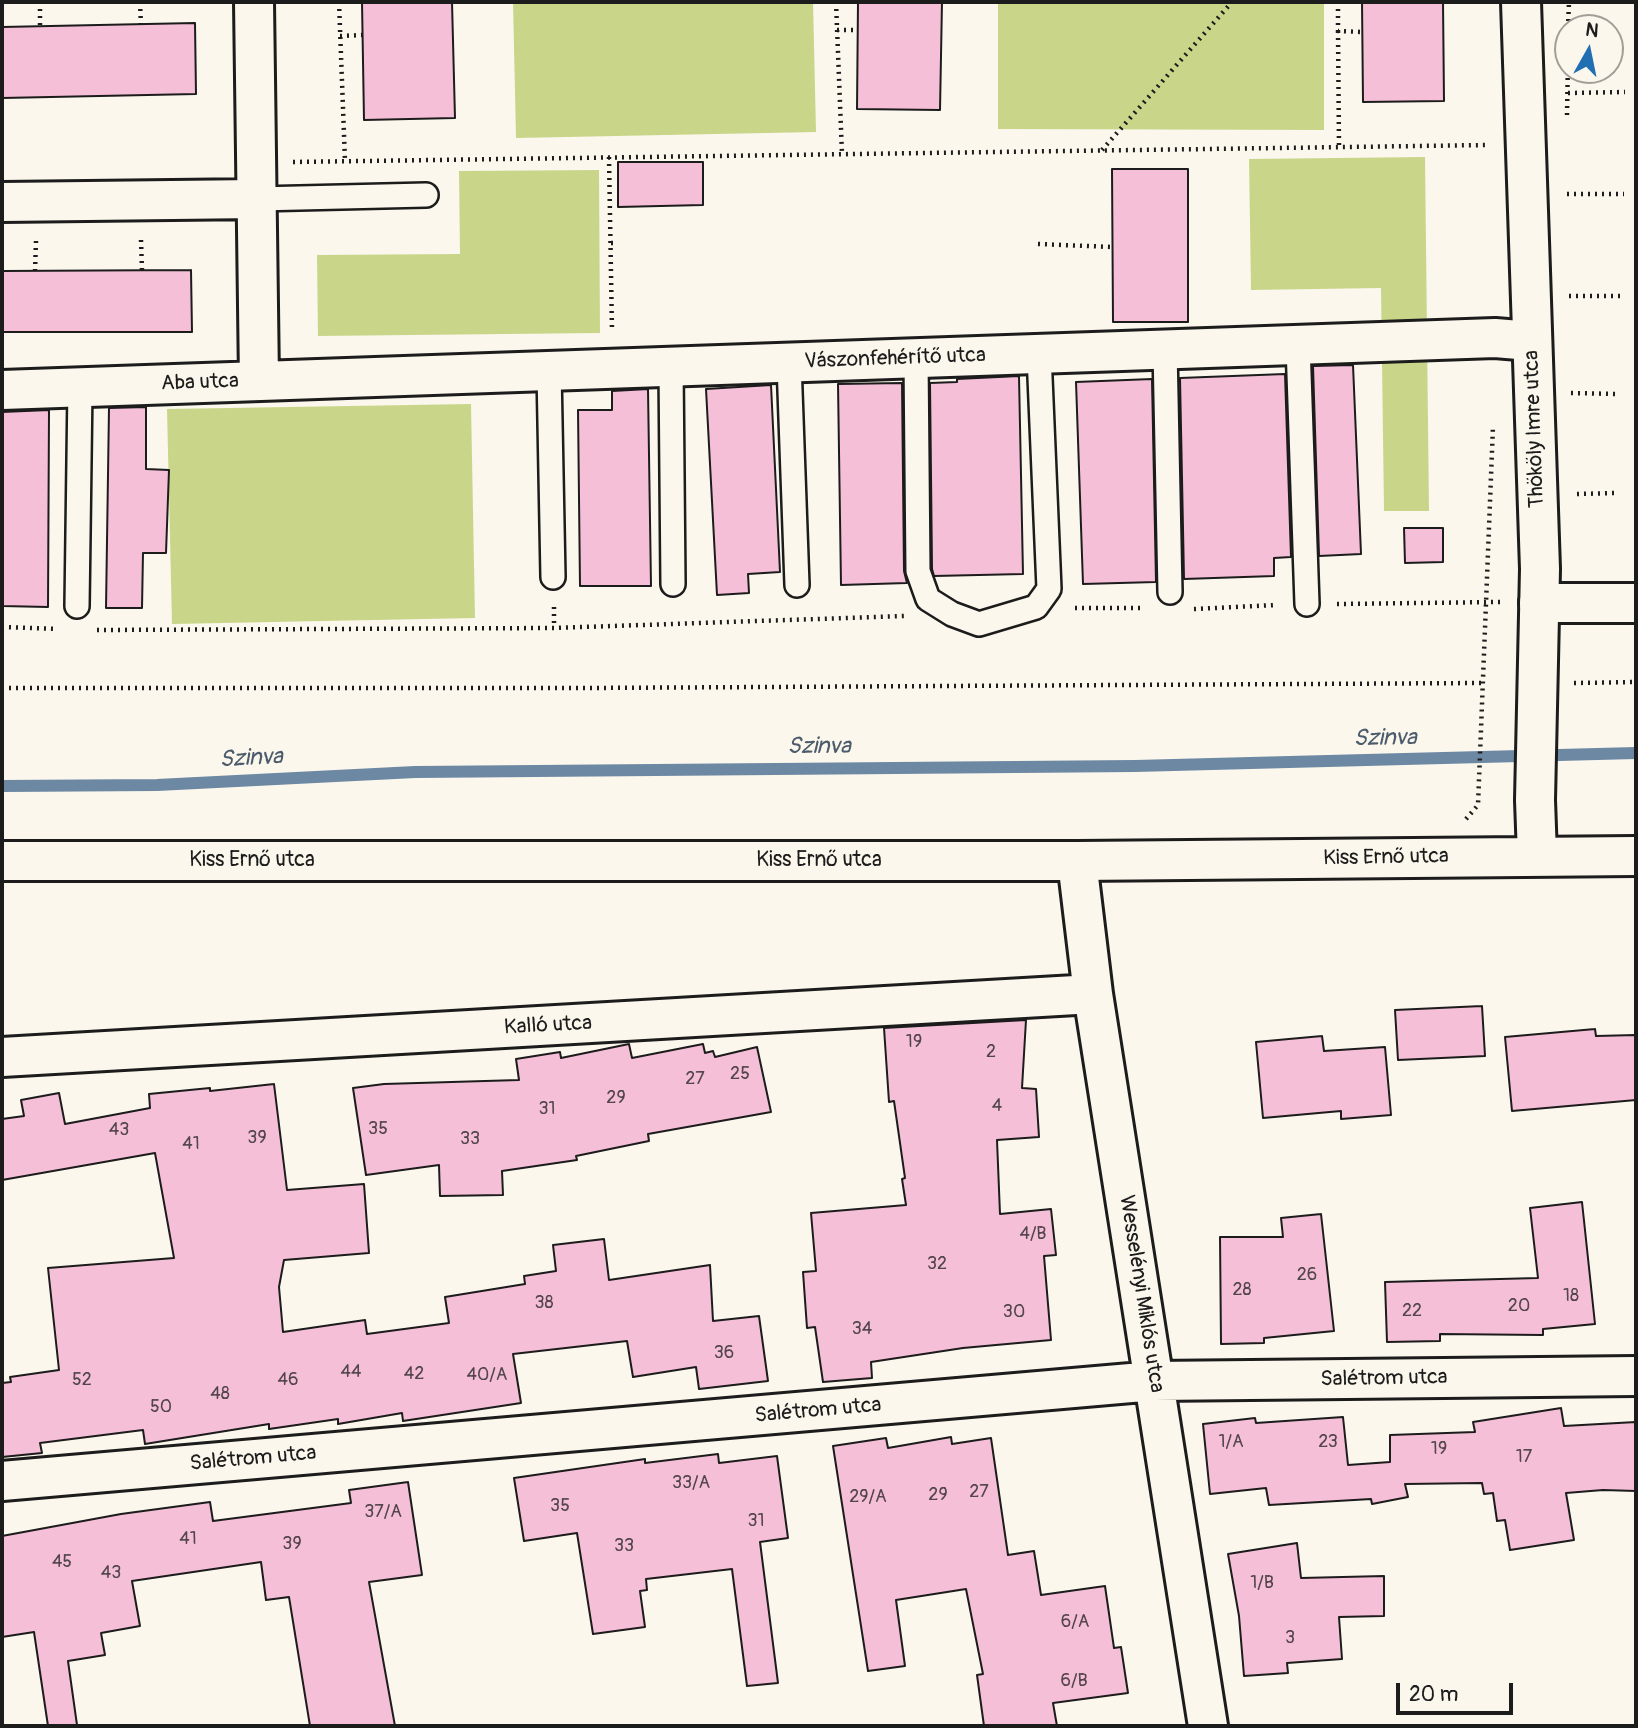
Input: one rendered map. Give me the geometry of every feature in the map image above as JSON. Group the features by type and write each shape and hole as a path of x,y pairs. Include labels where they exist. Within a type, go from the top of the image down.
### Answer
{"street":[{"name":"Aba utca","path":"2,390 259,381 254,2"},
{"name":"Thököly Imre utca","path":"1521,2 1539,603 1552,688 1535,800 1537,856"},
{"path":"2,202 256,181"},
{"name":"Vászonfehérítő utca","path":"259,381 1495,338 1531,341"},
{"path":"1539,603 1636,603"},
{"name":"Kiss Ernő utca","path":"2,860 1077,861 1636,856"},
{"name":"Wesselényi Miklós utca","path":"1077,861 1093,994 1208,1726"},
{"name":"Kalló utca","path":"2,1057 1093,994"},
{"name":"Salétrom utca","path":"2,1481 1154,1381 1636,1376"}],"lane":[{"path":"256,181 426,195"},
{"path":"1298,345 1307,604"},
{"path":"1165,349 1170,592"},
{"path":"916,358 918,571 928,599 952,614 979,624 1036,607 1049,589 1039,354"},
{"path":"789,363 797,585"},
{"path":"671,367 673,584"},
{"path":"549,371 553,577"},
{"path":"77,606 80,387"}],"path":[{"path":"40,2 40,26"},
{"path":"140,2 141,25"},
{"path":"339,2 345,161"},
{"path":"836,2 842,154"},
{"path":"1101,150 1232,2"},
{"path":"1338,2 1339,147"},
{"path":"837,30 858,30"},
{"path":"1338,31 1362,32"},
{"path":"340,36 363,35"},
{"path":"1567,93 1625,92"},
{"path":"256,181 345,161 1492,145"},
{"path":"609,157 613,369"},
{"path":"1566,194 1624,194"},
{"path":"611,243 618,243"},
{"path":"1038,244 1112,247"},
{"path":"1564,296 1620,296"},
{"path":"1563,393 1618,394"},
{"path":"1575,494 1616,493"},
{"path":"92,630 524,628 952,614"},
{"path":"2,627 66,629"},
{"path":"1552,688 1636,682"},
{"path":"2,688 1482,683"},
{"path":"1463,822 1478,805 1482,694"}],"green space":[{"path":"513,2 813,2 816,132 516,138"},
{"path":"998,2 1324,2 1324,130 998,129"},
{"path":"1425,157 1429,511 1384,511 1381,288 1251,290 1249,159"},
{"path":"599,170 600,333 318,336 317,255 460,254 459,171"},
{"path":"471,404 475,618 172,624 167,409"}],"building":[{"path":"362,2 452,2 455,118 364,120"},
{"path":"858,2 942,2 940,110 857,109"},
{"path":"1362,2 1443,2 1444,101 1363,102"},
{"path":"195,23 196,94 2,98 2,27"},
{"path":"618,162 703,162 703,205 618,207"},
{"path":"1112,169 1188,169 1188,322 1113,322"},
{"path":"191,270 192,332 2,332 2,271"},
{"path":"1353,365 1361,554 1319,556 1313,366"},
{"path":"1285,374 1291,557 1274,558 1274,576 1184,579 1180,378"},
{"path":"1019,376 1023,574 934,576 930,383"},
{"path":"1152,379 1156,582 1083,584 1076,382"},
{"path":"902,383 904,571 907,583 841,585 838,384"},
{"path":"771,385 780,572 748,574 749,593 717,595 706,389"},
{"path":"648,389 651,586 580,586 578,410 612,410 612,391"},
{"path":"146,407 146,469 169,470 166,553 143,553 142,608 106,608 109,408"},
{"path":"49,410 48,607 2,606 2,412"},
{"path":"1404,528 1443,528 1443,562 1405,563"},
{"path":"1482,1006 1485,1056 1398,1060 1395,1010"},
{"path":"1026,1020 1022,1088 1036,1089 1039,1137 997,1140 1000,1214 1051,1209 1056,1255 1044,1256 1051,1340 963,1348 871,1362 872,1378 823,1382 815,1327 807,1328 803,1272 816,1271 811,1213 906,1205 902,1179 905,1178 894,1101 889,1102 884,1028"},
{"path":"1595,1029 1596,1036 1636,1035 1636,1100 1512,1111 1505,1037"},
{"path":"1322,1036 1324,1051 1385,1047 1391,1115 1341,1119 1341,1111 1263,1118 1256,1042"},
{"path":"629,1044 632,1058 703,1044 705,1053 713,1051 715,1057 757,1047 771,1112 648,1134 649,1141 576,1156 577,1160 502,1171 503,1195 440,1196 439,1165 366,1175 353,1088 384,1084 519,1080 516,1059 560,1052 561,1058"},
{"path":"274,1084 287,1190 364,1184 369,1253 284,1260 279,1287 283,1332 365,1320 367,1334 449,1323 445,1297 525,1284 524,1276 556,1271 553,1245 604,1239 609,1280 710,1265 713,1321 759,1316 768,1381 699,1389 696,1367 633,1377 627,1341 513,1354 521,1403 403,1421 402,1413 338,1424 338,1419 269,1429 269,1424 145,1444 143,1430 40,1443 42,1453 2,1457 2,1383 11,1382 10,1377 59,1370 48,1268 174,1258 155,1153 2,1180 2,1119 24,1116 21,1100 59,1093 65,1124 150,1108 149,1094"},
{"path":"1582,1202 1595,1324 1543,1329 1543,1335 1440,1334 1440,1341 1387,1342 1385,1282 1538,1278 1530,1208"},
{"path":"1321,1214 1334,1331 1264,1338 1264,1343 1221,1344 1220,1237 1283,1237 1281,1218"},
{"path":"1561,1408 1564,1426 1636,1422 1636,1491 1566,1493 1574,1540 1510,1550 1505,1520 1497,1521 1493,1493 1484,1494 1482,1483 1405,1484 1408,1497 1372,1504 1371,1499 1269,1505 1266,1488 1210,1494 1203,1424 1255,1418 1256,1423 1343,1417 1348,1465 1390,1462 1390,1435 1475,1432 1473,1422"},
{"path":"951,1437 952,1444 991,1438 1008,1555 1034,1551 1041,1595 1105,1586 1114,1648 1121,1647 1128,1693 1053,1703 1057,1726 984,1726 977,1675 983,1674 966,1589 896,1600 905,1666 868,1671 833,1446 886,1438 888,1448"},
{"path":"718,1454 719,1463 777,1456 788,1538 760,1542 778,1683 747,1686 732,1569 646,1579 647,1590 640,1591 645,1627 593,1634 577,1533 524,1541 514,1478 645,1459 645,1463"},
{"path":"408,1482 422,1575 369,1582 395,1726 310,1726 289,1597 266,1600 261,1562 132,1581 140,1626 101,1633 105,1655 68,1661 77,1725 48,1726 34,1632 2,1637 2,1536 121,1514 210,1502 213,1521 351,1503 349,1490"},
{"path":"1297,1543 1301,1578 1384,1576 1384,1616 1339,1617 1342,1659 1287,1663 1288,1673 1244,1676 1239,1616 1228,1554"}],"waterway":[{"name":"Szinva","path":"2,786 157,785 415,772 1135,766 1636,753"}]}
